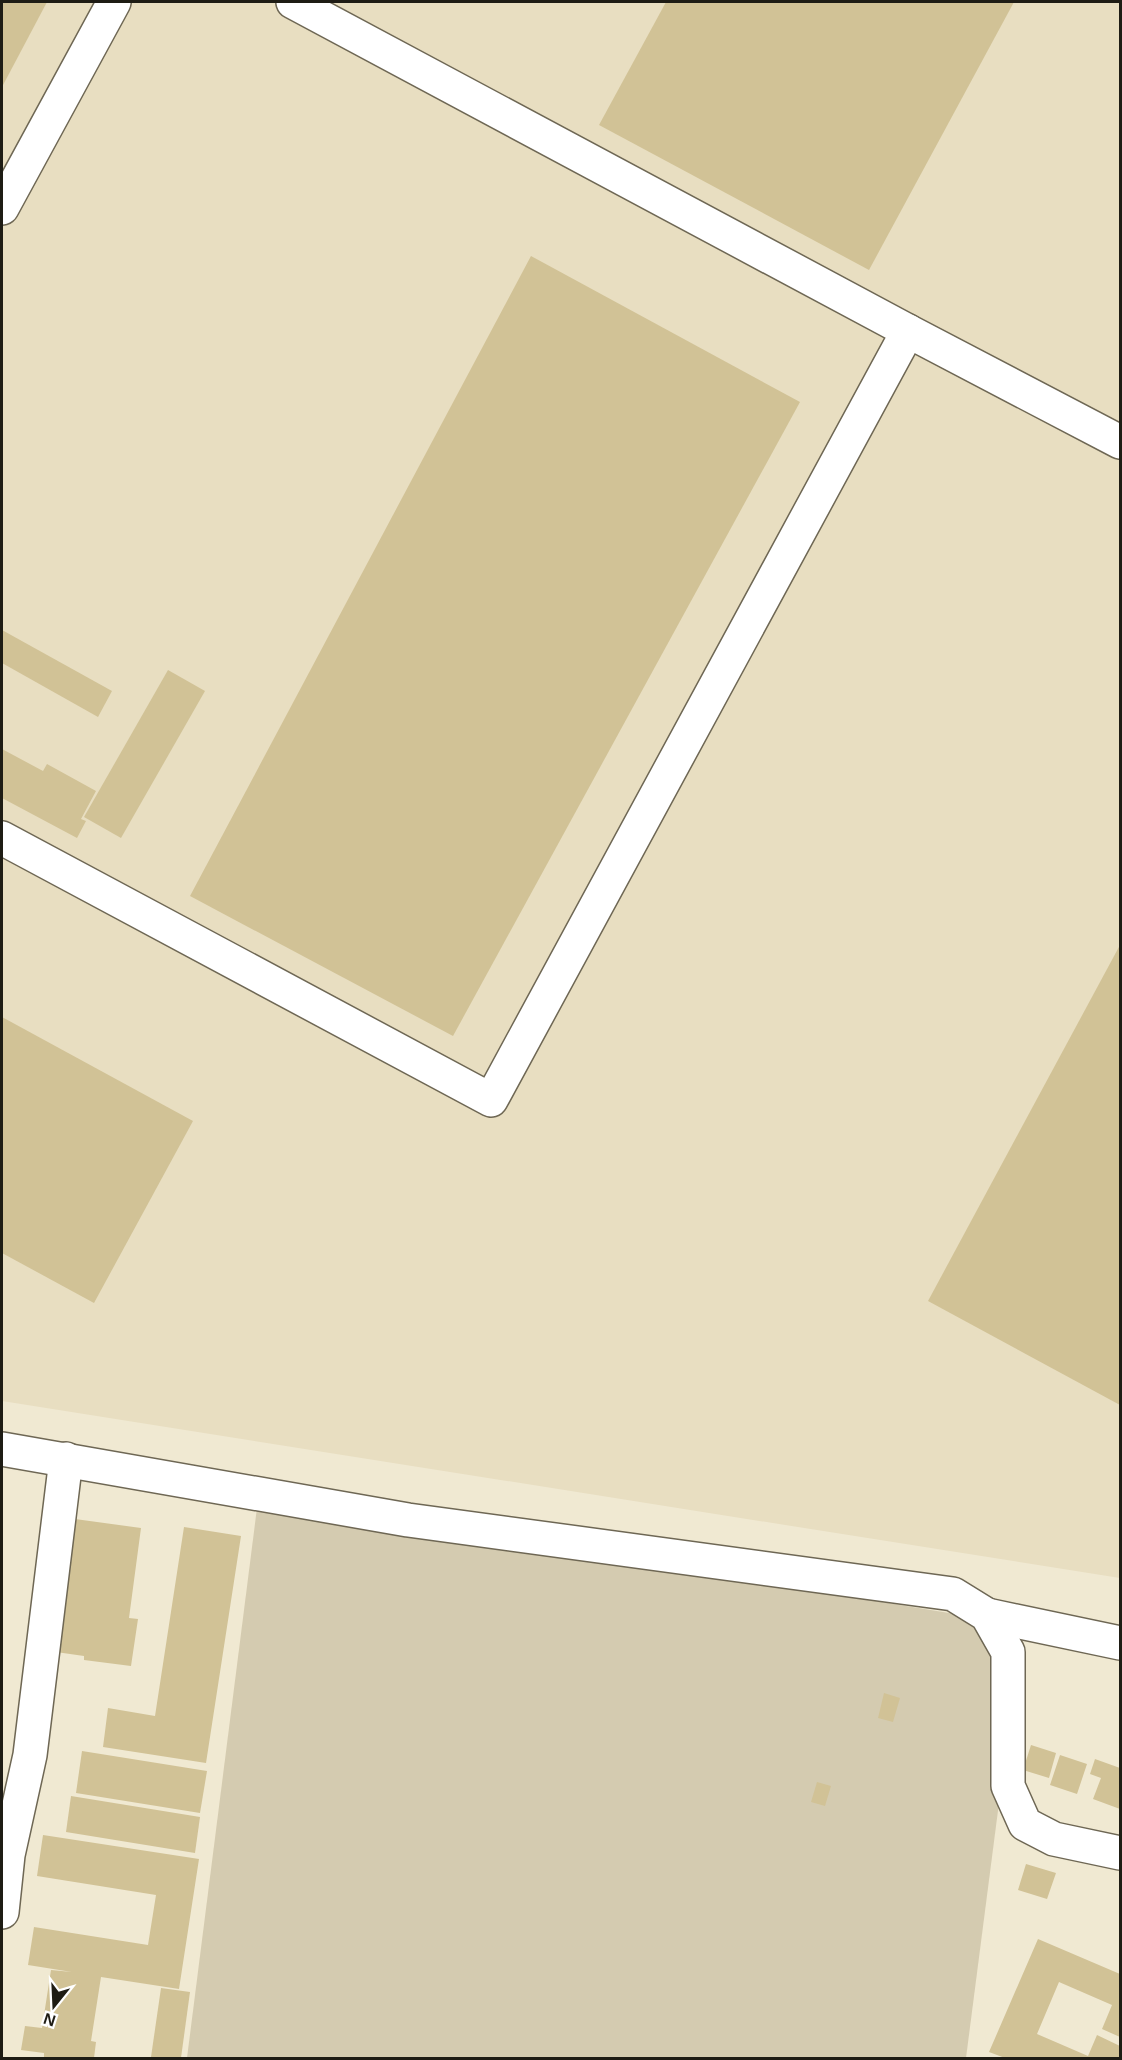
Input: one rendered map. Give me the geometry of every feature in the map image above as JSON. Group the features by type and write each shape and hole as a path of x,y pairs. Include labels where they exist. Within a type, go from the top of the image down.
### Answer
{"street":[{"path":"2,208 114,2"},
{"path":"293,2 1120,442"},
{"path":"2,838 491,1100 908,331"},
{"path":"2,1449 408,1520 953,1594 987,1615 1120,1642"},
{"path":"2,1912 5,1854 30,1755 66,1459"},
{"path":"987,1615 1008,1652 1008,1786 1025,1824 1054,1839 1120,1852"}],"shaded area":[{"path":"2,2 1120,2 1120,1578 2,1401"},
{"path":"258,1500 1022,1625 966,2058 187,2058"}],"building":[{"path":"2,2 47,2 2,87"},
{"path":"666,2 1014,2 869,270 599,125"},
{"path":"531,256 800,402 453,1036 190,896"},
{"path":"2,630 112,691 98,717 2,663"},
{"path":"168,670 205,691 121,838 84,817"},
{"path":"2,749 43,771 47,764 96,791 81,819 86,821 77,838 2,798"},
{"path":"1120,945 1120,1405 928,1301"},
{"path":"2,1017 193,1121 94,1303 2,1253"},
{"path":"75,1519 141,1528 129,1618 138,1619 131,1666 84,1660 84,1656 56,1652"},
{"path":"184,1527 241,1536 206,1763 103,1747 108,1708 155,1716"},
{"path":"884,1693 900,1698 893,1722 878,1718"},
{"path":"1031,1745 1056,1753 1049,1778 1023,1770"},
{"path":"82,1751 207,1771 200,1813 76,1793"},
{"path":"1060,1755 1087,1764 1077,1794 1050,1785"},
{"path":"1095,1759 1120,1768 1120,1809 1093,1799 1101,1778 1090,1774"},
{"path":"817,1782 831,1786 825,1806 811,1802"},
{"path":"71,1796 200,1817 195,1853 66,1832"},
{"path":"43,1835 199,1859 179,1989 101,1977 91,2041 96,2042 94,2058 44,2058 44,2053 21,2050 25,2026 42,2028 51,1970 72,1972 28,1965 34,1927 148,1945 156,1895 37,1876"},
{"path":"1026,1864 1056,1873 1047,1899 1018,1890"},
{"path":"1038,1939 1120,1974 1120,2037 1102,2029 1112,2005 1059,1982 1037,2034 1088,2056 1097,2035 1120,2046 1120,2058 1005,2058 989,2052"},
{"path":"161,1988 190,1992 181,2058 151,2057"}]}
